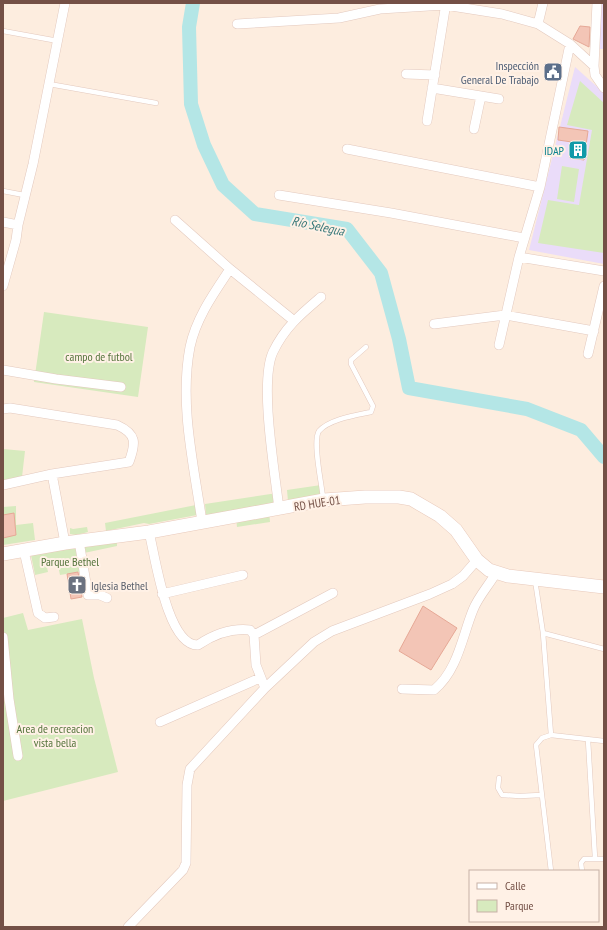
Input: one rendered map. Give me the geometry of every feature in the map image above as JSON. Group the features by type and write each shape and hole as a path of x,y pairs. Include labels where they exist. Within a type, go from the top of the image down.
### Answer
{"street":[{"path":"3,286 16,240 24,194 33,164 65,3"},
{"path":"538,24 543,3"},
{"path":"597,3 594,66 595,75 604,88"},
{"path":"237,24 339,18 372,7 446,4 486,7 538,24 570,44 594,66"},
{"path":"427,120 446,4"},
{"path":"499,345 519,257 540,187 570,44"},
{"path":"594,52 604,53"},
{"path":"406,74 434,76"},
{"path":"432,88 499,98"},
{"path":"474,129 481,96"},
{"path":"347,149 540,187"},
{"path":"279,195 391,212 524,238"},
{"path":"175,220 230,269 293,320"},
{"path":"3,222 18,225"},
{"path":"519,257 604,271"},
{"path":"202,522 185,394 188,360 190,346 205,306 230,269"},
{"path":"588,354 604,286"},
{"path":"279,509 266,384 273,352 293,320 321,297"},
{"path":"434,324 505,315 594,331"},
{"path":"3,370 56,379 121,387"},
{"path":"3,409 10,408 117,424 128,430 133,437 133,450 129,462 52,474 3,485"},
{"path":"52,474 65,543"},
{"name":"RD HUE-01","path":"3,554 65,543 149,532 324,500 365,497 412,499 440,516 456,530 477,560 489,570 496,573 604,587"},
{"path":"149,532 162,594 173,621 183,639 188,644 198,645 212,636 244,629 250,630 254,635 256,665 265,688"},
{"path":"79,541 88,595 100,595 107,598"},
{"path":"24,551 38,613 45,618 54,616"},
{"path":"128,927 183,870 186,863 187,785 190,769 265,688 314,642 332,631 430,594 452,584 463,576 477,560"},
{"path":"402,689 434,690 444,682 464,641 473,609 496,573"},
{"path":"162,594 243,575"},
{"path":"254,635 333,592"},
{"path":"3,637 9,698 18,756"},
{"path":"160,722 260,678"}],"lane":[{"path":"3,31 58,41"},
{"path":"49,84 156,103"},
{"path":"3,191 24,194"},
{"path":"324,500 316,439 318,432 323,428 342,419 371,412 373,410 373,406 351,364 351,360 366,347"},
{"path":"534,578 543,633 551,734"},
{"path":"543,633 604,649"},
{"path":"552,870 541,795 536,745 542,738 551,734 604,741"},
{"path":"588,740 595,858"},
{"path":"499,778 498,788 502,795 541,795"},
{"path":"582,870 581,863 584,859 604,859"}],"shaded area":[{"path":"601,3 604,3 604,49 598,49"},
{"path":"575,67 604,93 604,264 529,250"}],"green space":[{"path":"580,81 604,103 604,253 538,243 548,200 579,205 592,130 567,125"},
{"path":"562,166 579,169 574,202 557,199"},
{"name":"campo de futbol","path":"44,312 148,327 138,397 34,382"},
{"path":"3,449 25,451 22,477 3,481"},
{"path":"321,485 323,495 288,501 287,490"},
{"path":"277,493 278,505 206,516 205,504"},
{"path":"196,505 197,515 149,524 144,523 106,531 105,523"},
{"path":"16,506 16,525 33,523 35,540 3,545 3,507"},
{"path":"269,511 270,522 237,527 236,517"},
{"path":"87,527 88,532 76,535 70,534 70,528"},
{"path":"117,539 117,546 84,553 83,545"},
{"name":"Parque Bethel","path":"79,544 84,571 60,575 57,561 46,563 48,572 35,575 31,555"},
{"name":"Area de recreacion vista bella","path":"23,613 28,630 82,619 94,678 118,772 3,801 3,618"}],"building":[{"path":"580,26 590,27 589,47 573,39"},
{"name":"IDAP","path":"559,127 588,131 584,160 570,158 572,142 558,140"},
{"path":"14,513 16,535 3,538 3,515"},
{"name":"Iglesia Bethel","path":"78,572 82,597 71,599 67,574"},
{"path":"423,606 457,628 431,670 399,651"}],"waterway":[{"name":"Río Selegua","path":"193,3 189,27 191,104 204,145 223,185 255,214 347,229 381,273 399,339 409,388 527,409 581,430 604,457"}],"place":[{"name":"Inspección General De Trabajo","path":"553,72"},
{"name":"IDAP","path":"578,150"},
{"name":"Iglesia Bethel","path":"77,585"}]}
